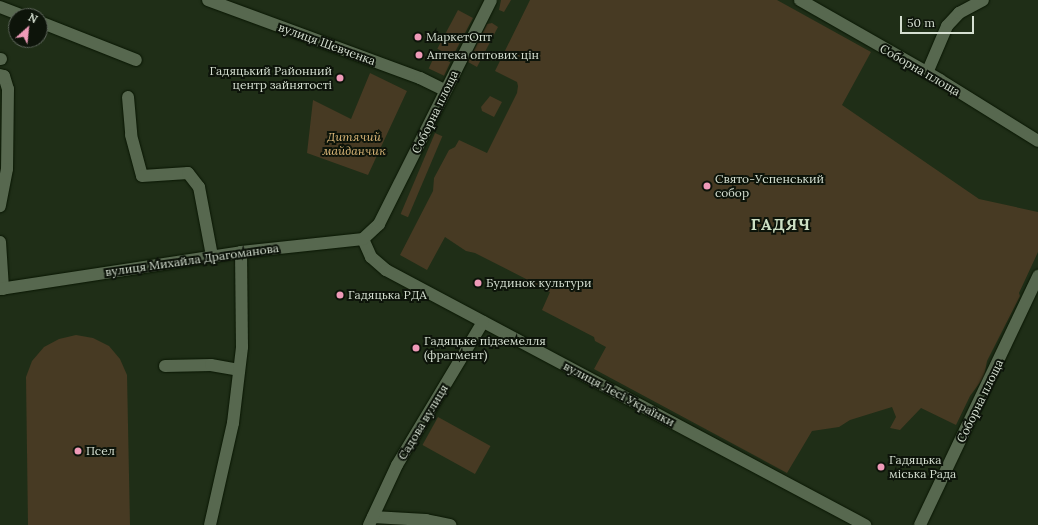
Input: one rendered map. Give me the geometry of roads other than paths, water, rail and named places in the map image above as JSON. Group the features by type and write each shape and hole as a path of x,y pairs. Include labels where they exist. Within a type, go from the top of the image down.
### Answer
{"street":[{"name":"вулиця Шевченка","path":"208,0 420,78 445,90"},
{"name":"Соборна площа","path":"363,239 379,224 491,0"},
{"name":"Соборна площа","path":"800,0 927,73 1038,140"},
{"path":"927,73 947,26 959,13 983,0"},
{"path":"48,25 136,60"},
{"path":"0,75 4,76 8,89 7,169 0,206"},
{"path":"128,97 131,135 142,176 188,173 199,187 212,256"},
{"name":"вулиця Михайла Драгоманова","path":"2,289 212,256 363,239"},
{"name":"вулиця Лесі Українки","path":"363,239 371,257 386,270 865,525"},
{"path":"0,242 2,289"},
{"path":"210,525 232,423 242,347 241,252"},
{"name":"Соборна площа","path":"920,525 1038,276"},
{"name":"Садова вулиця","path":"371,521 397,465 483,322"},
{"path":"165,366 211,365 239,370"},
{"path":"371,521 426,520 450,525"}],"place":[{"name":"МаркетОпт","path":"418,37"},
{"name":"Аптека оптових цін","path":"419,55"},
{"name":"Гадяцький Районний центр зайнятості","path":"340,78"},
{"name":"Свято-Успенський собор","path":"707,186"},
{"name":"Будинок культури","path":"478,283"},
{"name":"Гадяцька РДА","path":"340,295"},
{"name":"Гадяцьке підземелля (фрагмент)","path":"416,348"},
{"name":"Псел","path":"78,451"},
{"name":"Гадяцька міська Рада","path":"881,467"}],"district":[{"name":"ГАДЯЧ","path":"781,224"}],"park label":[{"name":"Дитячий майданчик","path":"354,144"}]}
